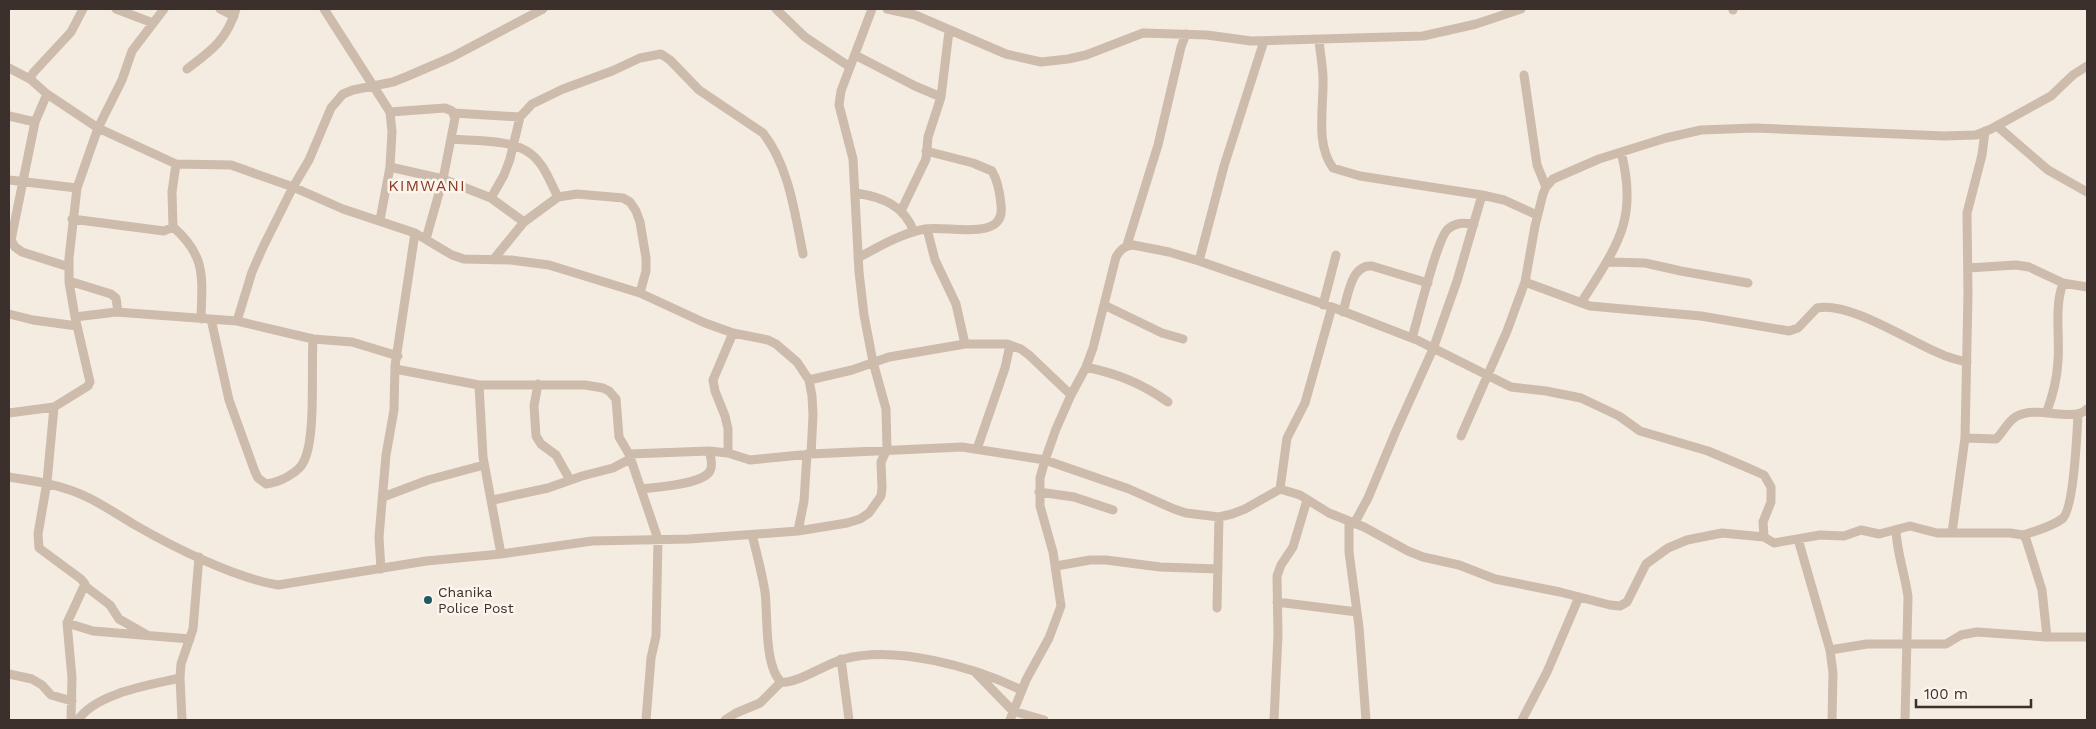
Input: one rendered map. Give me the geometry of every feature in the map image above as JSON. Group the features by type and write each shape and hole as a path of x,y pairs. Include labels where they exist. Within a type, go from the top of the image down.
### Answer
{"street":[{"path":"30,79 33,73 71,32 83,9"},
{"path":"116,9 153,23"},
{"path":"9,413 54,407 88,386 90,382 69,281 72,219 77,188 98,128 122,80 132,51 164,9"},
{"path":"187,69 214,49 225,34 235,12 220,9"},
{"path":"324,9 390,112 392,132 390,167 380,220"},
{"path":"237,321 252,272 293,187 309,160 331,108 343,94 393,82 452,57 543,9"},
{"path":"776,9 805,37 850,67"},
{"path":"9,477 47,482 87,497 137,526 199,557 234,573 278,585 426,561 501,554 592,541 752,535 798,531 860,519 870,513 880,496 882,480 881,462 887,450 886,409 873,362 864,316 858,258 853,160 839,106 850,67 872,9"},
{"path":"886,9 915,15 1006,54 1041,62 1086,55 1144,34 1186,34 1264,41 1423,36 1476,24 1521,9"},
{"path":"901,211 924,165 931,128 942,97 949,31"},
{"path":"1127,246 1158,145 1178,57 1186,34"},
{"path":"1319,40 1323,78 1321,116 1323,139 1326,156 1333,168 1360,176 1504,200 1537,215"},
{"path":"1199,261 1224,166 1264,41"},
{"path":"491,198 504,175 510,159 512,144 520,117 532,104 640,58 661,54 670,60 699,90 763,133 769,141 783,169 803,254"},
{"path":"855,55 915,86 942,97"},
{"path":"1461,436 1507,331 1526,282 1537,215 1546,186 1564,173 1621,152 1666,138 1701,130 1729,128 1944,136 1976,135 1997,126 2051,96 2073,75 2087,66"},
{"path":"9,68 30,79 47,94 98,128 176,164 231,165 293,187 343,209 415,233 458,257 512,260 548,265 640,293 733,334 768,340 776,344 797,362 809,380 812,396 813,415 809,454 804,501 798,531"},
{"path":"1524,75 1537,165 1546,186"},
{"path":"47,94 35,122 11,240 15,247 22,252 69,267"},
{"path":"390,112 445,108 450,109 454,113 452,139 426,239"},
{"path":"454,113 520,117"},
{"path":"9,116 35,122"},
{"path":"1997,126 2048,170 2087,192"},
{"path":"1952,533 1965,438 1967,213 1982,155 1985,131"},
{"path":"452,139 512,144 531,153 544,170 558,197"},
{"path":"858,258 914,232 927,229 986,230 998,223 1001,218 1002,208 994,176 988,168 926,151"},
{"path":"1581,303 1609,262 1626,216 1628,200 1627,174 1621,152"},
{"path":"176,164 172,192 173,227 194,253 201,268 201,318"},
{"path":"390,167 443,179 491,198 524,222"},
{"path":"9,180 77,188"},
{"path":"856,193 884,199 908,218 914,232"},
{"path":"493,260 524,222 558,197 577,194 623,198 630,202 640,222 646,258 646,271 640,293"},
{"path":"1366,720 1357,612 1349,552 1351,522 1368,498 1433,348 1457,281 1482,195"},
{"path":"72,219 164,231 173,227"},
{"path":"1412,338 1446,230 1454,225 1474,224"},
{"path":"927,229 935,260 956,304 965,344"},
{"path":"381,569 379,537 386,455 394,410 395,369 415,233"},
{"path":"1010,720 1021,690 1052,632 1061,606 1056,566 1040,506 1039,492 1044,460 1070,395 1086,367 1116,257 1120,250 1127,246 1140,245 1199,261 1327,306 1412,338 1511,387 1581,398 1619,416 1640,430 1708,451 1764,476 1771,487 1772,495 1763,522 1764,537"},
{"path":"1280,489 1287,438 1306,403 1336,255"},
{"path":"1609,262 1646,263 1748,283"},
{"path":"1343,312 1357,271 1363,266 1372,266 1428,283"},
{"path":"1968,268 2023,266 2040,271 2064,283 2087,287"},
{"path":"69,281 111,294 116,298 118,312"},
{"path":"1526,282 1581,303 1602,308 1674,313 1737,321 1789,331 1798,328 1817,308 1828,307 1854,314 1940,354 1967,362"},
{"path":"2047,411 2056,381 2059,295 2064,283"},
{"path":"1104,305 1162,333 1184,339"},
{"path":"9,314 33,320 76,321 118,312 237,321 313,339 352,342 398,356"},
{"path":"211,319 229,400 255,472 258,478 266,484 280,480 299,468 306,457 311,431 313,339"},
{"path":"728,453 726,422 713,380 733,334"},
{"path":"809,380 852,370 873,362 905,354 965,344 1010,345 1029,355 1070,395"},
{"path":"977,449 1005,368 1010,345"},
{"path":"1086,367 1116,374 1128,379 1168,402"},
{"path":"395,369 479,385 585,384 609,391 616,399 619,437 629,456 658,539 656,636 651,658 646,720"},
{"path":"538,384 534,406 536,436 541,444 556,455 570,480"},
{"path":"479,385 484,465 501,554"},
{"path":"54,407 47,482 38,534 39,548 81,578 85,586 110,605 119,620 150,636"},
{"path":"492,500 548,488 613,468 629,456 710,451 728,453 747,460 809,454 944,447 977,449 1044,460 1114,483 1180,511 1218,517 1245,509 1280,489 1295,493 1329,513 1423,557 1459,565 1495,579 1620,606 1627,602 1646,564 1668,548 1687,540 1722,533 1764,537 1774,543 1820,535 1844,536 1861,530 1879,534 1910,526 1937,533 2023,535 2063,519 2067,513 2085,411 2035,411 2010,420 1996,439 1965,438"},
{"path":"641,489 702,478 709,473 711,467 710,451"},
{"path":"382,497 428,480 484,465"},
{"path":"1039,492 1074,497 1113,510"},
{"path":"1274,720 1278,635 1277,576 1281,565 1293,547 1307,500"},
{"path":"1217,608 1218,517"},
{"path":"1896,530 1897,552 1907,585 1908,597 1905,720"},
{"path":"752,535 763,578 771,660 776,676 781,682"},
{"path":"2023,535 2026,538 2038,573 2047,637"},
{"path":"1798,539 1830,650 1832,720"},
{"path":"182,720 181,664 190,638 197,602 199,557"},
{"path":"1056,566 1090,560 1106,560 1169,567 1218,569"},
{"path":"71,720 72,678 67,623 85,586"},
{"path":"1522,720 1555,654 1580,597"},
{"path":"1277,602 1357,612"},
{"path":"67,623 93,631 190,638"},
{"path":"1830,650 1867,644 1946,644 1961,635 1977,632 2047,637 2087,637"},
{"path":"725,720 760,703 781,682 796,680 841,659 856,656 886,656 946,664 999,679 1021,690"},
{"path":"841,659 849,720"},
{"path":"974,671 1013,711 1044,720"},
{"path":"9,674 38,681 52,695 72,700"},
{"path":"78,720 90,708 100,702 126,692 180,678"}],"place":[{"name":"Chanika Police Post","path":"428,600"}],"district":[{"name":"KIMWANI","path":"427,185"}]}
